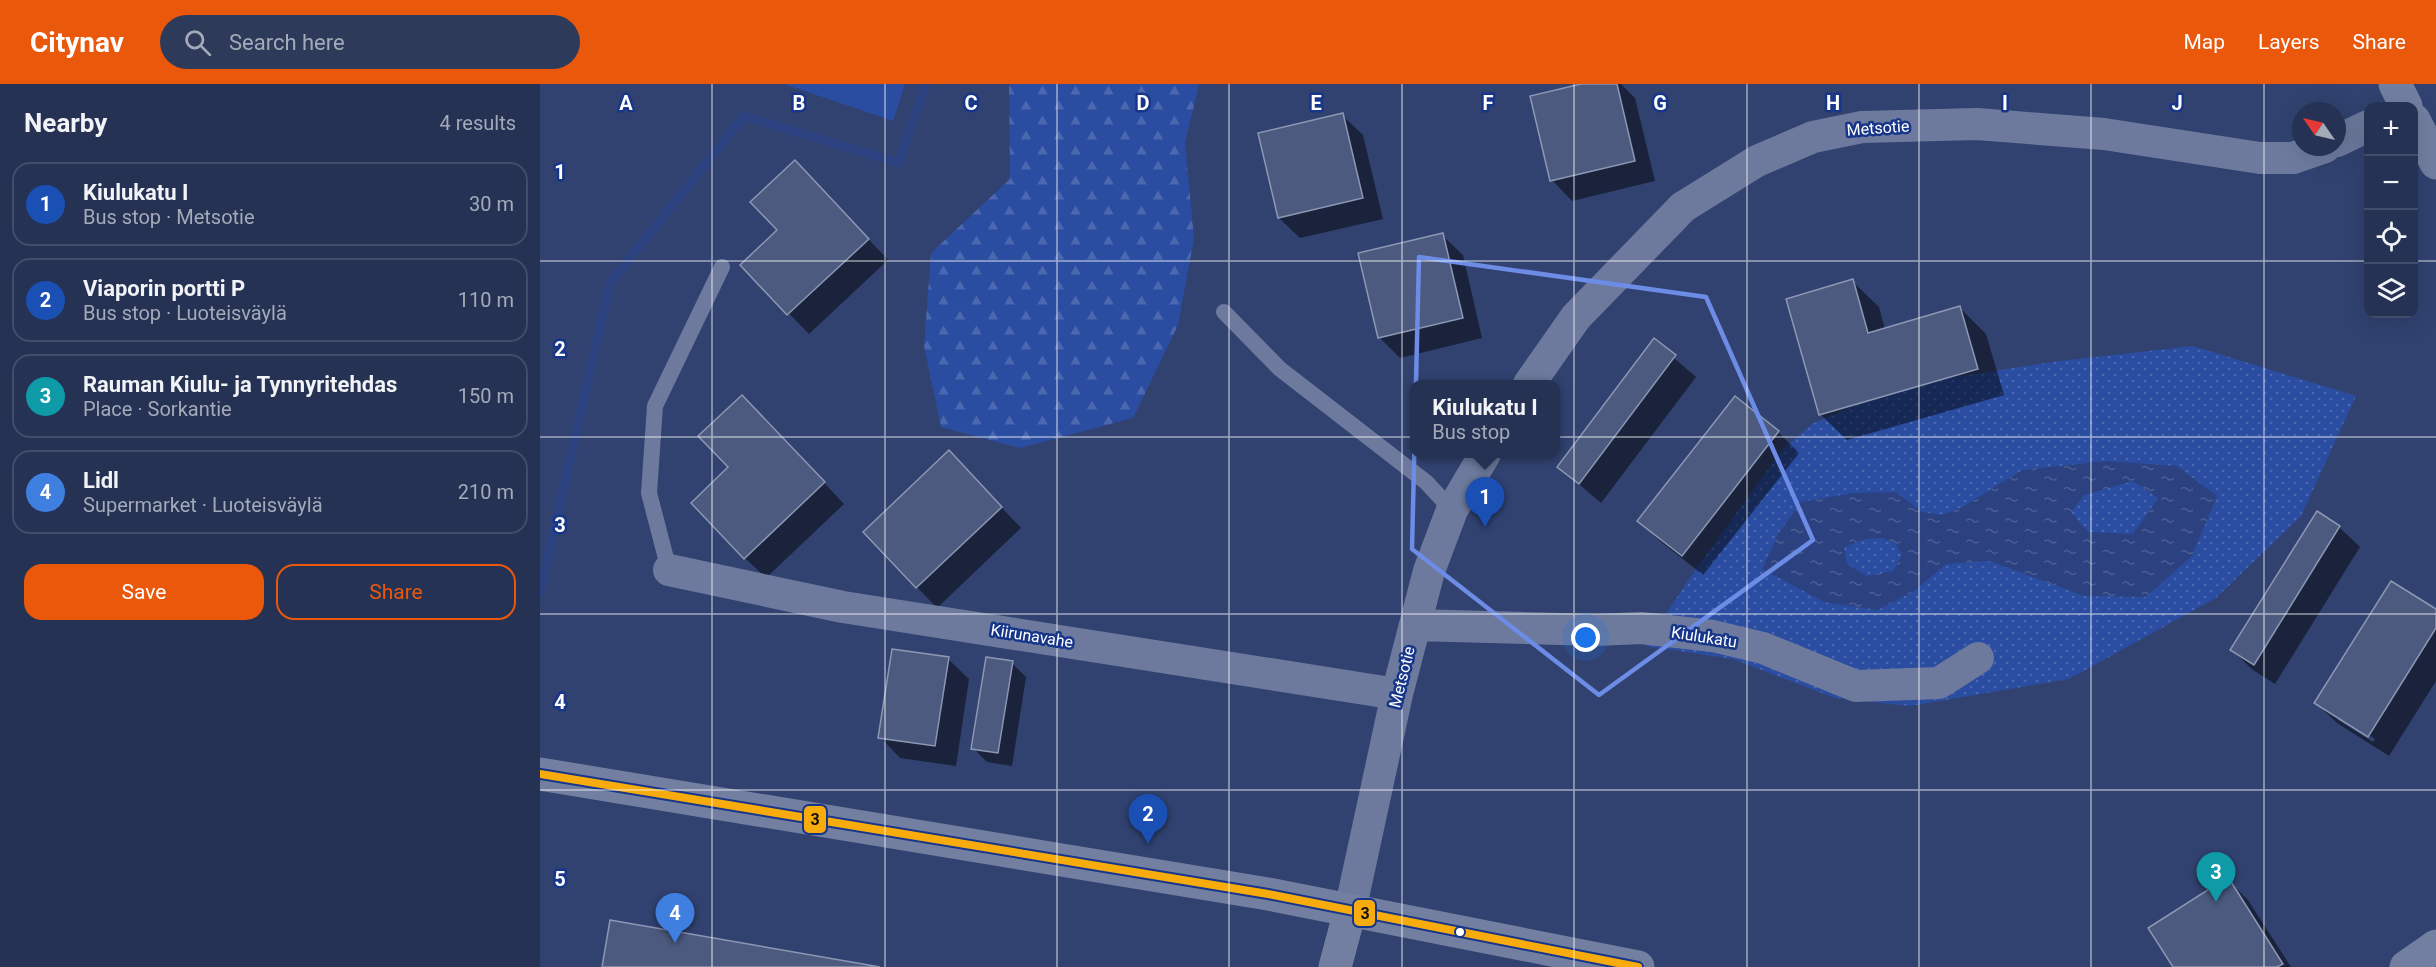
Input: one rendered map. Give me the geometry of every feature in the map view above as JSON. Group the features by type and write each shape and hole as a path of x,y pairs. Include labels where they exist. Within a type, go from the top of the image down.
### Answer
{"main road":[{"path":"2395,84 2404,102"},
{"path":"2418,128 2436,163"},
{"path":"540,774 1256,892 1638,967"},
{"path":"1335,967 1350,911"},
{"path":"2406,967 2436,946"}],"street":[{"name":"Metsotie","path":"1532,380 1576,317 1683,207 1757,161 1813,137 1862,127 1977,124 2104,134 2260,158 2299,156"},
{"path":"2346,137 2364,128"},
{"name":"Metsotie","path":"1350,911 1397,694 1429,571 1452,510 1482,458"},
{"name":"Kiirunavahe","path":"669,570 843,606 1397,694"},
{"name":"Kiulukatu","path":"1415,625 1597,630 1641,628 1713,636 1763,648 1856,686 1939,684 1978,658"}],"lane":[{"path":"669,570 649,493 655,406 722,267"},
{"path":"1224,312 1280,369 1426,482 1452,510"}],"highlighted area":[{"path":"1419,257 1706,297 1813,540 1599,695 1412,549"}],"green space":[{"path":"784,84 905,84 893,121"},
{"path":"1009,84 1199,84 1185,143 1194,238 1178,325 1133,418 1020,448 941,427 924,346 931,253 1010,179"},
{"path":"2193,346 2356,396 2301,516 2216,598 2069,679 1910,706 1835,698 1733,659 1645,646 1695,570 1782,450 1812,424 1898,386 2051,362"}],"water":[{"path":"2106,461 2177,466 2217,496 2192,556 2146,597 2084,596 1989,561 1946,564 1914,591 1878,610 1824,602 1762,569 1778,534 1801,502 1853,493 1896,492 1922,512 1941,515 1959,509 2022,470","holes":["2133,481 2158,498 2133,534 2088,532 2071,512 2084,495","1882,538 1895,543 1902,555 1893,571 1867,576 1847,564 1844,547 1865,539"]}],"building":[{"path":"1581,84 1617,84 1635,161 1550,181 1530,96"},
{"path":"1343,113 1363,198 1278,218 1258,133"},
{"path":"795,160 869,239 787,315 740,265 777,230 750,202"},
{"path":"1443,233 1463,318 1378,338 1358,253"},
{"path":"1853,279 1868,333 1960,306 1978,369 1819,415 1786,299"},
{"path":"1654,338 1676,355 1579,484 1557,467"},
{"path":"742,395 825,482 744,559 691,503 728,467 698,436"},
{"path":"1735,396 1779,431 1682,556 1637,521"},
{"path":"949,450 1002,507 916,588 863,532"},
{"path":"2317,511 2340,526 2254,665 2230,650"},
{"path":"2391,581 2436,609 2436,628 2368,737 2314,703"},
{"path":"892,649 949,657 935,746 878,738"},
{"path":"986,657 1013,661 998,753 971,749"},
{"path":"2228,877 2283,964 2277,967 2173,967 2148,928"},
{"path":"610,920 880,967 602,967"}],"waterway":[{"path":"540,592 610,283 744,116 899,163 926,84"}],"transit line":[{"name":"3","path":"540,774 1268,894 1638,967"}],"place":[{"name":"Kiulukatu I","path":"1485,527"},
{"name":"Viaporin portti P","path":"1148,844"},
{"name":"Rauman Kiulu- ja Tynnyritehdas","path":"2216,902"},
{"name":"Lidl","path":"675,943"}]}
